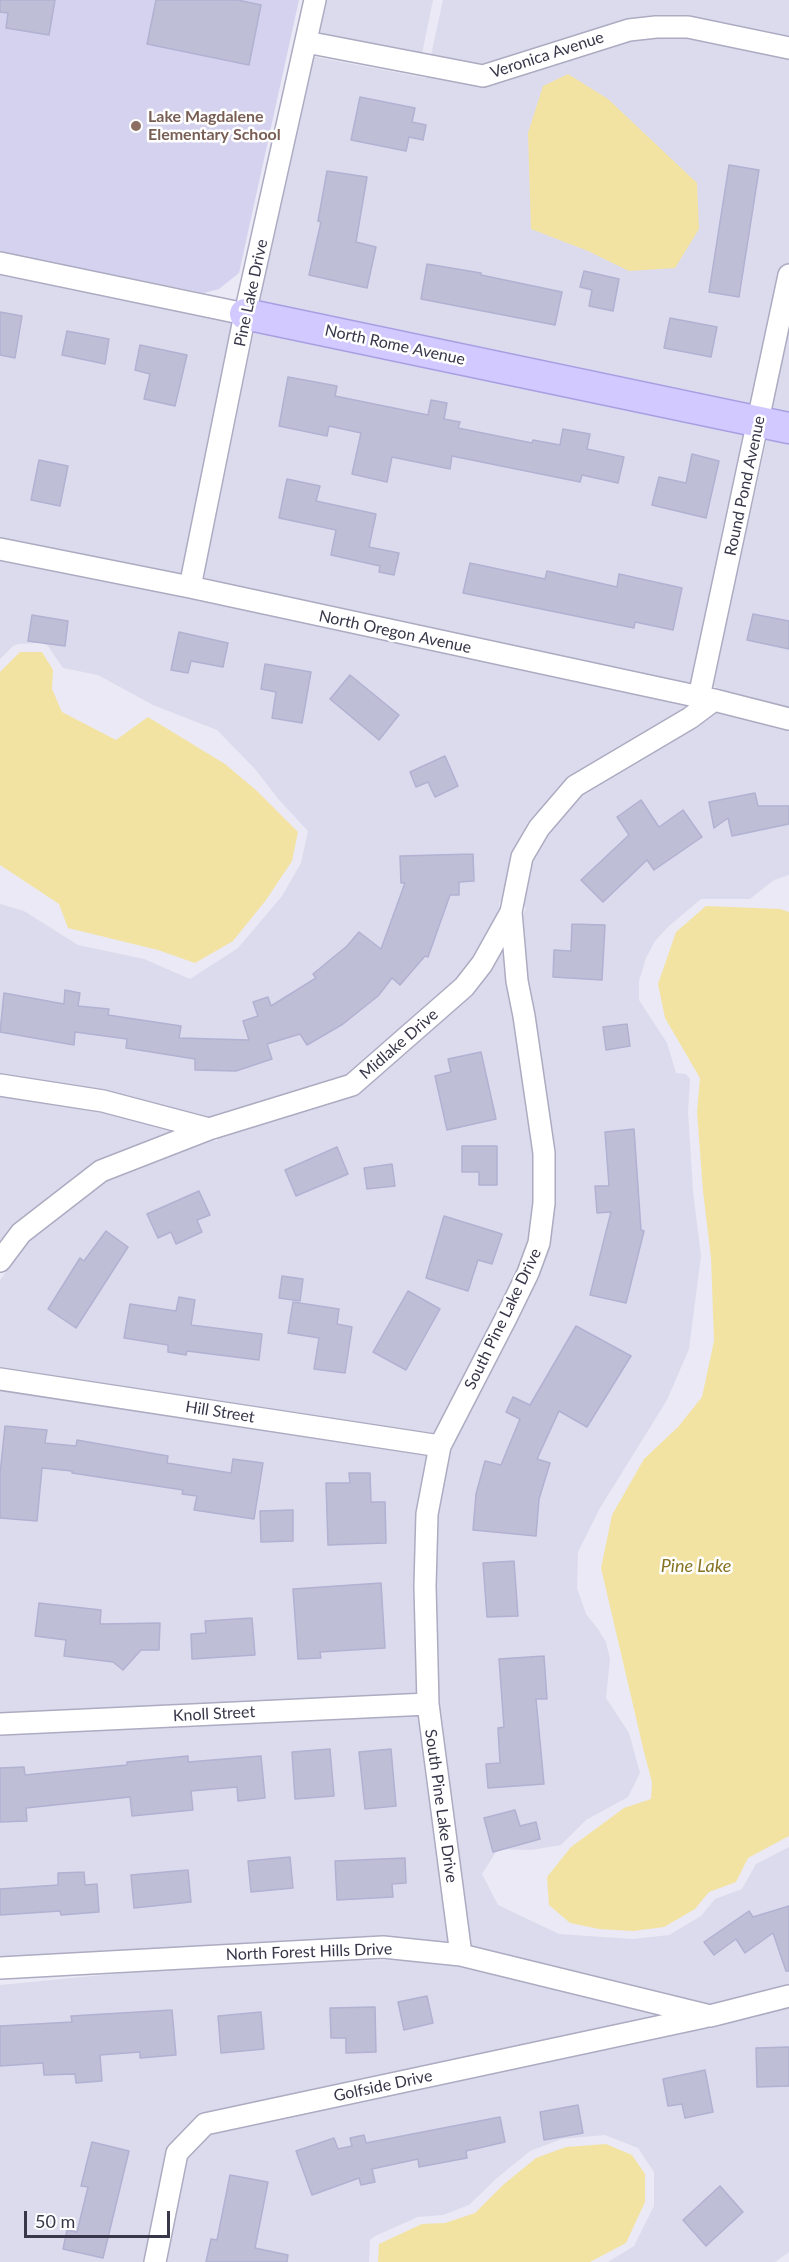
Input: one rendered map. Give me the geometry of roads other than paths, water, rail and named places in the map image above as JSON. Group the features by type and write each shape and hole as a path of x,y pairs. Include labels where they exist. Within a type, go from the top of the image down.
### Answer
{"street":[{"name":"Pine Lake Drive","path":"190,587 245,314 315,0"},
{"name":"Veronica Avenue","path":"306,42 483,76 628,30 656,27 688,27 789,48"},
{"name":"North Rome Avenue","path":"0,263 789,428"},
{"name":"Round Pond Avenue","path":"706,699 789,275"},
{"name":"North Oregon Avenue","path":"0,549 190,587 789,719"},
{"name":"South Pine Lake Drive","path":"461,1955 428,1704 425,1586 427,1514 440,1446 528,1273 539,1243 544,1203 544,1153 517,981 511,912 522,857 539,828 575,786 690,718 706,699"},
{"name":"Midlake Drive","path":"0,1261 21,1233 101,1171 209,1129 352,1085 464,987 482,964 511,912"},
{"path":"0,1085 103,1101 209,1129"},
{"name":"Hill Street","path":"0,1379 440,1446"},
{"name":"Knoll Street","path":"0,1724 428,1704"},
{"name":"North Forest Hills Drive","path":"0,1968 383,1947 461,1955 710,2016 789,1996"},
{"name":"Golfside Drive","path":"155,2262 177,2153 205,2124 710,2016"}],"water":[{"path":"568,74 608,99 697,183 699,229 675,268 629,271 588,251 531,229 528,133 543,86"},
{"path":"20,652 42,652 53,670 52,689 62,712 116,740 148,717 225,764 257,791 298,832 292,861 266,900 233,941 195,963 158,950 68,928 59,904 0,865 0,672"},
{"name":"Pine Lake","path":"706,906 780,909 789,912 789,1836 748,1858 736,1882 709,1892 695,1909 664,1927 633,1931 599,1929 570,1923 549,1905 547,1877 571,1847 624,1808 651,1799 652,1782 601,1568 612,1515 644,1459 678,1427 702,1397 714,1341 711,1258 697,1112 700,1078 665,1018 658,984 676,932"},
{"path":"606,2144 632,2155 645,2174 645,2202 626,2243 590,2262 378,2262 379,2244 422,2224 445,2223 475,2213 503,2185 536,2158 566,2147"}],"place":[{"name":"Lake Magdalene Elementary School","path":"136,126"}]}
